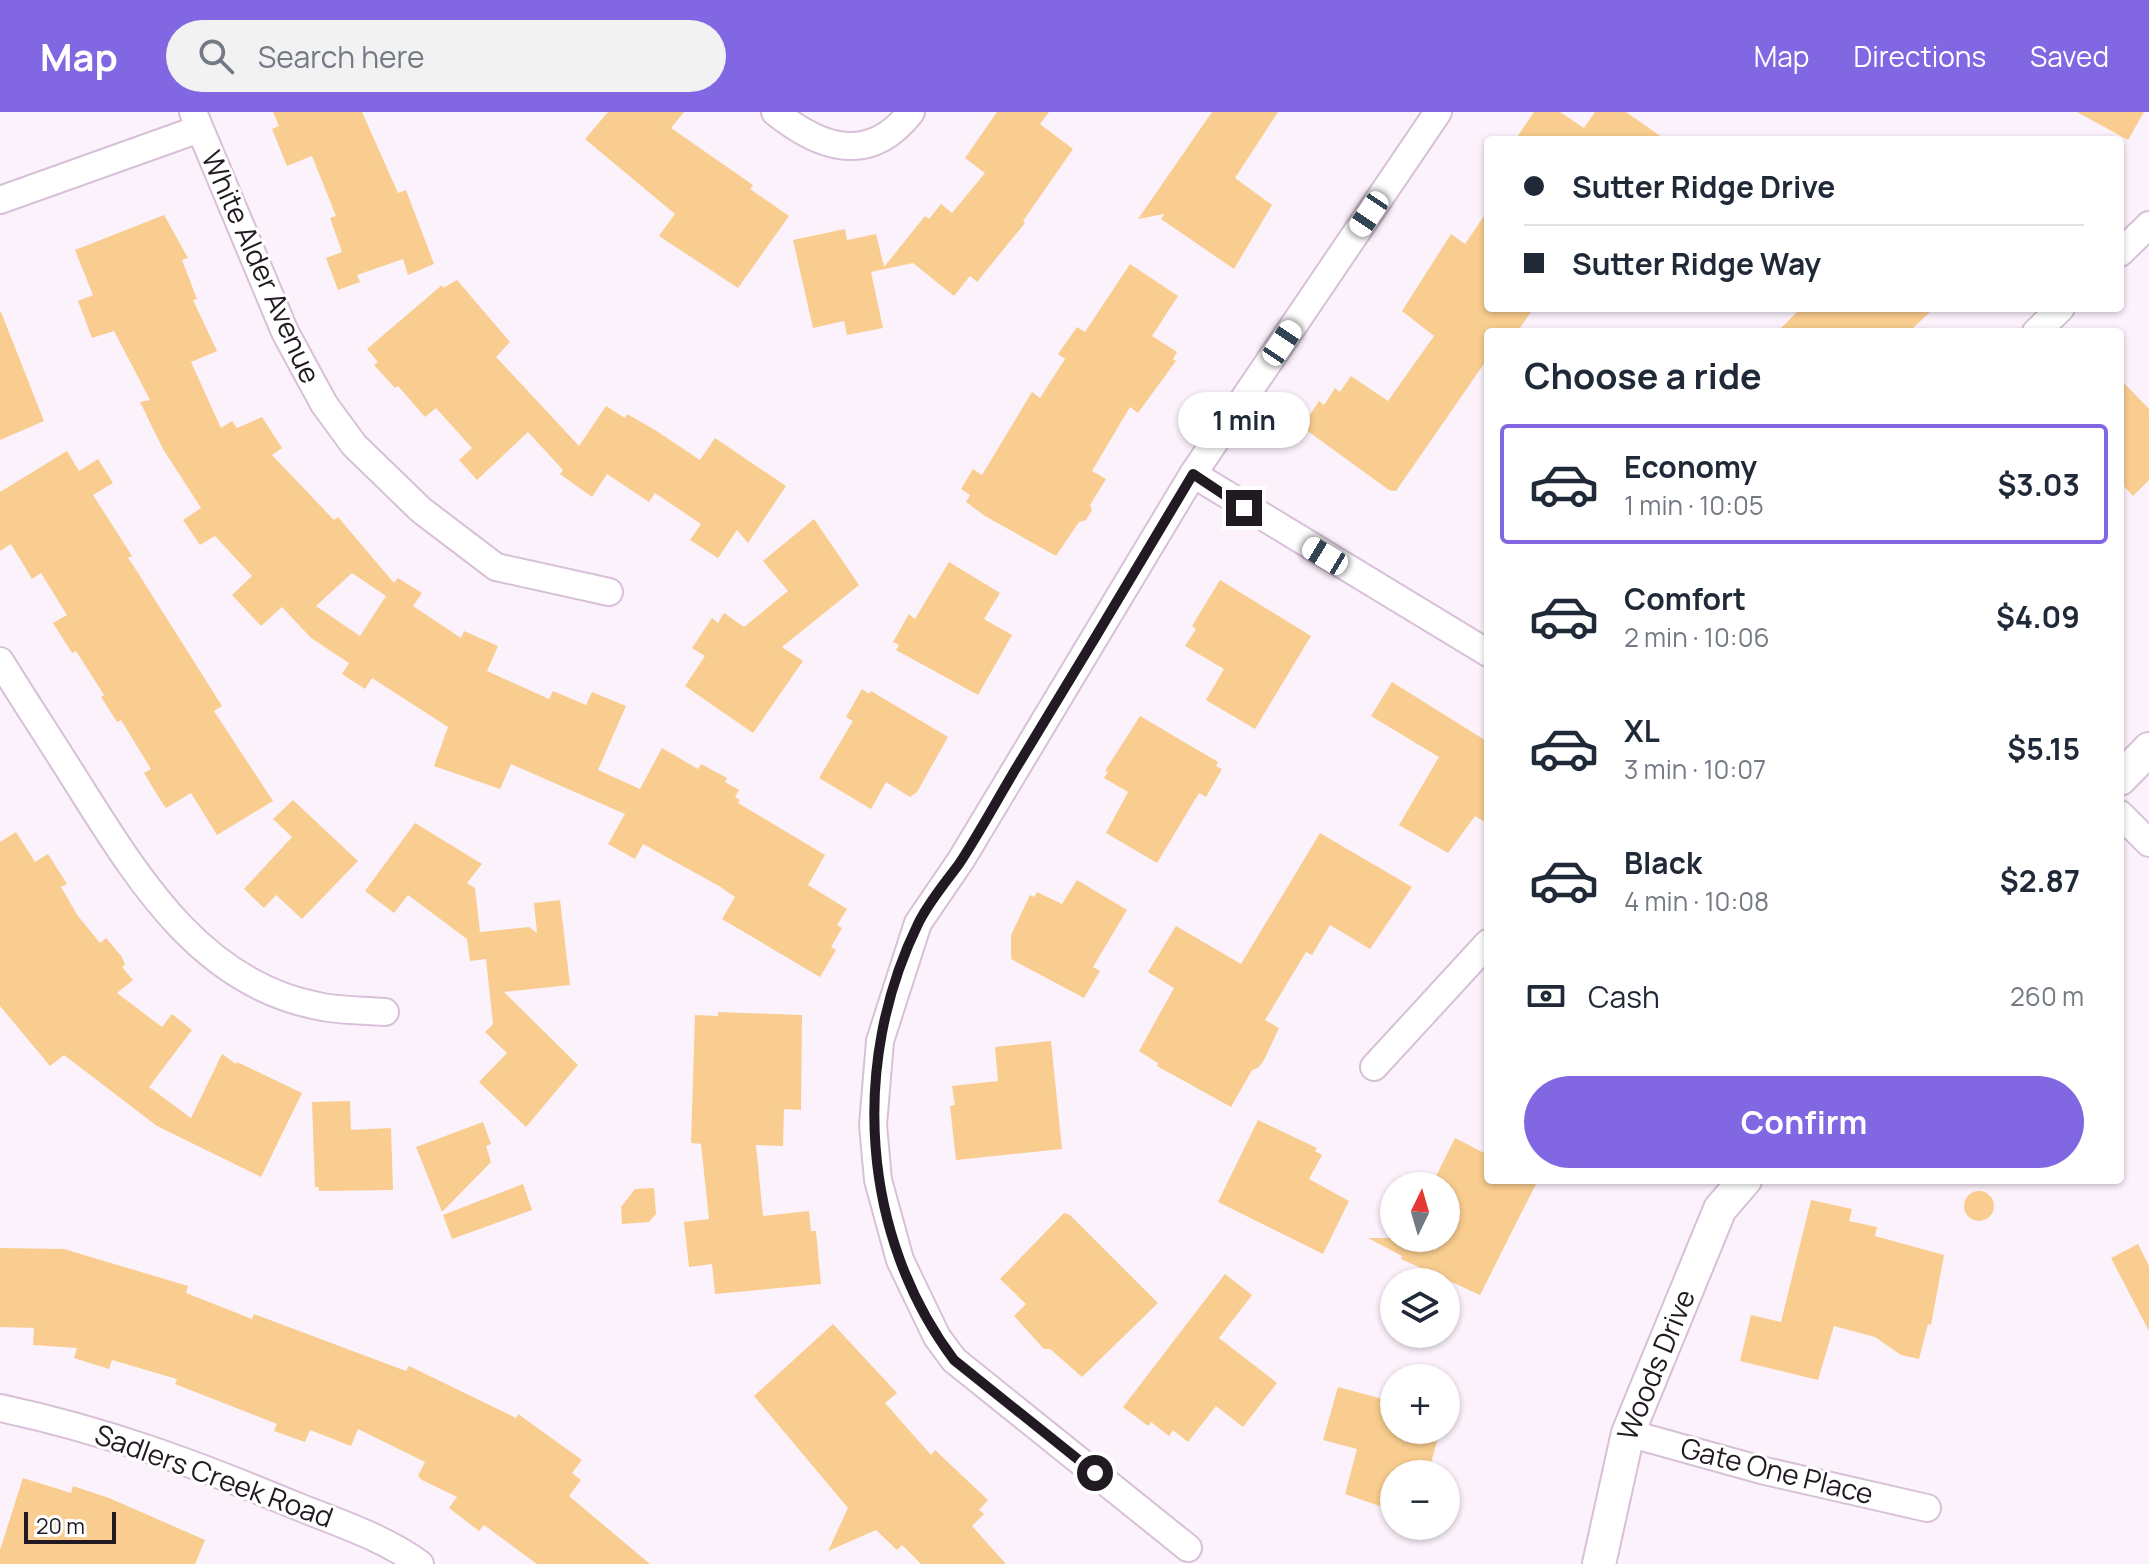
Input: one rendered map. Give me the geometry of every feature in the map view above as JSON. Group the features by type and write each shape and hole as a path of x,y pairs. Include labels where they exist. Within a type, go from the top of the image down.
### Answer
{"street":[{"path":"775,112 819,142 847,146 877,140 902,123 911,112"},
{"path":"1188,1548 954,1360 937,1337 900,1260 878,1180 873,1125 880,1041 918,923 961,860 1193,474 1438,112"},
{"path":"0,200 196,120"},
{"name":"White Alder Avenue","path":"196,120 285,332 324,404 354,445 421,510 496,567 609,592"},
{"path":"2124,249 2149,225"},
{"path":"2040,328 2057,312"},
{"path":"1193,474 1484,651"},
{"path":"0,661 136,876 173,922 193,941 236,971 289,997 317,1006 385,1012"},
{"path":"2124,775 2149,749"},
{"path":"2124,818 2149,843"},
{"path":"1374,1067 1484,947"},
{"name":"Woods Drive","path":"1599,1564 1628,1433 1720,1209 1742,1184"},
{"name":"Sadlers Creek Road","path":"0,1408 115,1435 171,1455 353,1528 420,1564"},
{"name":"Gate One Place","path":"1628,1433 1765,1471 1927,1508"}],"building":[{"path":"273,112 362,112 398,193 406,190 434,264 408,275 403,259 357,275 360,282 338,290 326,258 342,252 330,218 336,216 312,156 287,166 272,129 279,126"},
{"path":"608,112 684,112 671,128 753,185 750,189 789,216 738,288 659,236 675,214 585,139"},
{"path":"997,112 1049,112 1040,124 1073,149 1023,221 1025,223 977,282 970,276 954,296 913,263 871,272 883,328 847,335 844,321 813,328 793,240 845,229 847,240 876,234 884,267 925,216 929,219 941,204 952,213 985,173 965,158"},
{"path":"1212,112 1278,112 1235,178 1272,205 1234,269 1161,219 1164,214 1138,219"},
{"path":"1534,112 1560,112 1584,128 1595,112 1626,112 1660,136 1518,136"},
{"path":"2077,112 2144,112 2128,140"},
{"path":"164,215 188,258 182,260 197,299 193,300 217,351 191,362 221,428 232,421 237,428 262,417 282,448 272,455 334,520 338,517 394,583 398,578 422,593 413,606 461,638 464,631 498,646 487,671 549,699 553,691 586,705 592,692 626,706 598,770 640,789 662,748 698,769 701,764 727,778 725,782 739,790 735,797 740,800 738,803 825,855 808,885 847,909 837,925 842,928 831,947 836,950 820,977 722,919 735,897 719,886 643,844 635,859 608,844 625,814 511,764 500,789 434,766 448,727 372,678 365,689 342,674 349,663 311,638 282,607 261,626 232,595 252,576 215,536 200,545 183,520 201,508 163,449 140,402 150,400 114,331 92,338 78,301 93,295 75,250","holes":["352,573 386,596 360,636 316,606"]},
{"path":"1484,216 1484,312 1531,312 1520,328 1484,328 1484,364 1396,491 1389,490 1302,427 1319,401 1324,405 1335,388 1340,392 1351,376 1388,401 1434,336 1402,311 1451,234 1465,244"},
{"path":"1130,264 1178,296 1152,336 1177,352 1173,359 1176,361 1138,413 1130,407 1092,471 1106,479 1090,505 1092,510 1086,520 1079,522 1056,556 985,516 966,502 970,495 961,489 973,469 982,475 1032,392 1040,398 1065,359 1058,354 1077,327 1085,332"},
{"path":"457,280 510,342 496,357 579,446 606,406 625,418 627,414 655,430 700,460 715,438 786,486 748,543 737,530 718,558 690,540 701,524 655,493 649,502 607,474 592,497 560,474 563,470 528,432 477,480 459,460 472,448 436,408 425,417 398,386 395,388 374,365 378,362 367,349 442,285 443,288"},
{"path":"1797,312 1930,312 1913,328 1781,328"},
{"path":"0,313 44,421 0,440"},
{"path":"2124,383 2149,409 2149,480 2133,496 2124,486"},
{"path":"67,451 79,471 98,459 113,483 93,495 132,556 128,558 222,706 214,711 273,801 217,835 191,793 166,808 144,773 151,769 121,720 117,722 101,697 104,695 76,651 72,653 53,623 67,615 41,573 32,579 11,544 0,551 0,492"},
{"path":"814,519 859,585 782,647 803,661 753,733 685,686 705,656 692,648 712,618 718,623 724,613 744,627 788,591 763,561"},
{"path":"949,562 1000,593 984,619 1012,635 978,695 896,650 899,645 893,642 909,614 915,619"},
{"path":"1220,580 1311,636 1255,729 1206,700 1224,669 1185,646 1196,629 1192,626"},
{"path":"1392,682 1484,740 1484,822 1475,816 1448,853 1399,825 1439,757 1371,716"},
{"path":"862,689 869,694 871,691 948,737 917,792 910,797 886,782 871,809 819,778 853,721 846,717"},
{"path":"1140,716 1218,762 1216,766 1222,769 1206,797 1199,793 1157,863 1106,833 1128,792 1104,778 1108,772 1105,771"},
{"path":"293,800 358,861 302,919 276,895 264,908 244,889 292,837 273,819"},
{"path":"415,823 482,864 467,883 475,888 480,932 529,927 537,933 534,903 560,900 570,985 504,992 578,1065 526,1127 479,1082 507,1053 485,1032 493,1024 486,959 470,961 467,939 408,895 394,913 365,891"},
{"path":"16,832 35,862 48,854 67,884 61,887 78,916 100,943 106,938 122,957 125,965 122,967 133,980 117,993 162,1027 172,1014 192,1030 149,1087 191,1118 222,1054 236,1064 302,1093 261,1177 157,1126 64,1055 50,1066 0,1006 0,842"},
{"path":"1320,833 1412,887 1370,949 1330,925 1312,955 1306,952 1265,1020 1279,1028 1264,1060 1252,1070 1231,1107 1157,1066 1158,1063 1139,1051 1174,988 1148,972 1176,926 1241,964"},
{"path":"1077,880 1127,910 1093,967 1100,971 1084,998 1011,959 1011,935 1030,895 1034,897 1037,892 1062,904"},
{"path":"718,1012 802,1015 801,1110 784,1109 783,1146 756,1145 763,1216 809,1211 811,1231 816,1231 821,1284 715,1294 712,1264 689,1267 684,1222 709,1219 701,1144 691,1143 695,1015 718,1016"},
{"path":"1051,1041 1062,1149 956,1160 950,1106 955,1105 952,1086 998,1081 995,1047"},
{"path":"350,1101 351,1130 391,1128 393,1190 319,1191 319,1187 315,1187 312,1102"},
{"path":"1258,1120 1317,1148 1315,1151 1322,1155 1309,1179 1349,1201 1323,1254 1218,1202"},
{"path":"483,1122 491,1144 486,1146 491,1162 442,1212 416,1147"},
{"path":"1455,1138 1484,1153 1484,1184 1536,1184 1480,1295 1460,1286 1460,1268 1421,1268 1401,1259 1402,1256 1394,1252 1460,1252 1460,1172 1438,1172"},
{"path":"523,1184 532,1210 452,1239 443,1215"},
{"path":"654,1188 656,1214 649,1222 622,1224 621,1207 635,1189"},
{"path":"1979,1191 1989,1196 1994,1206 1989,1216 1979,1221 1969,1216 1964,1206 1969,1196"},
{"path":"1811,1200 1852,1209 1849,1221 1877,1227 1875,1236 1944,1255 1931,1325 1928,1324 1919,1359 1901,1355 1875,1337 1834,1326 1818,1380 1740,1361 1751,1315 1781,1322"},
{"path":"1064,1213 1070,1215 1158,1303 1082,1377 1050,1349 1044,1349 1014,1316 1026,1304 1000,1279"},
{"path":"2138,1244 2149,1266 2149,1331 2111,1258"},
{"path":"0,1248 64,1249 188,1286 186,1293 252,1319 254,1314 406,1371 409,1366 516,1418 518,1414 582,1460 572,1473 581,1480 569,1496 650,1564 537,1564 484,1525 479,1531 449,1508 457,1497 418,1476 425,1462 358,1429 351,1446 310,1430 305,1442 274,1431 277,1424 175,1384 177,1379 112,1360 109,1369 74,1358 77,1348 33,1345 34,1328 0,1327"},
{"path":"1225,1274 1252,1295 1219,1338 1277,1383 1243,1427 1216,1406 1188,1442 1173,1430 1169,1436 1151,1422 1148,1426 1123,1407"},
{"path":"833,1324 897,1393 885,1403 931,1455 935,1450 988,1500 979,1510 984,1514 972,1526 1006,1564 921,1564 902,1545 897,1550 876,1530 828,1551 848,1508 754,1396"},
{"path":"1338,1387 1380,1398 1380,1444 1436,1444 1432,1460 1380,1460 1380,1506 1345,1494 1357,1449 1323,1440"},
{"path":"23,1478 71,1493 73,1486 109,1498 205,1540 195,1564 0,1564 0,1550"}],"route":[{"path":"1095,1473 954,1360 937,1337 915,1296 888,1224 878,1180 873,1125 880,1041 889,1005 918,923 961,860 1193,474 1244,508"}]}
